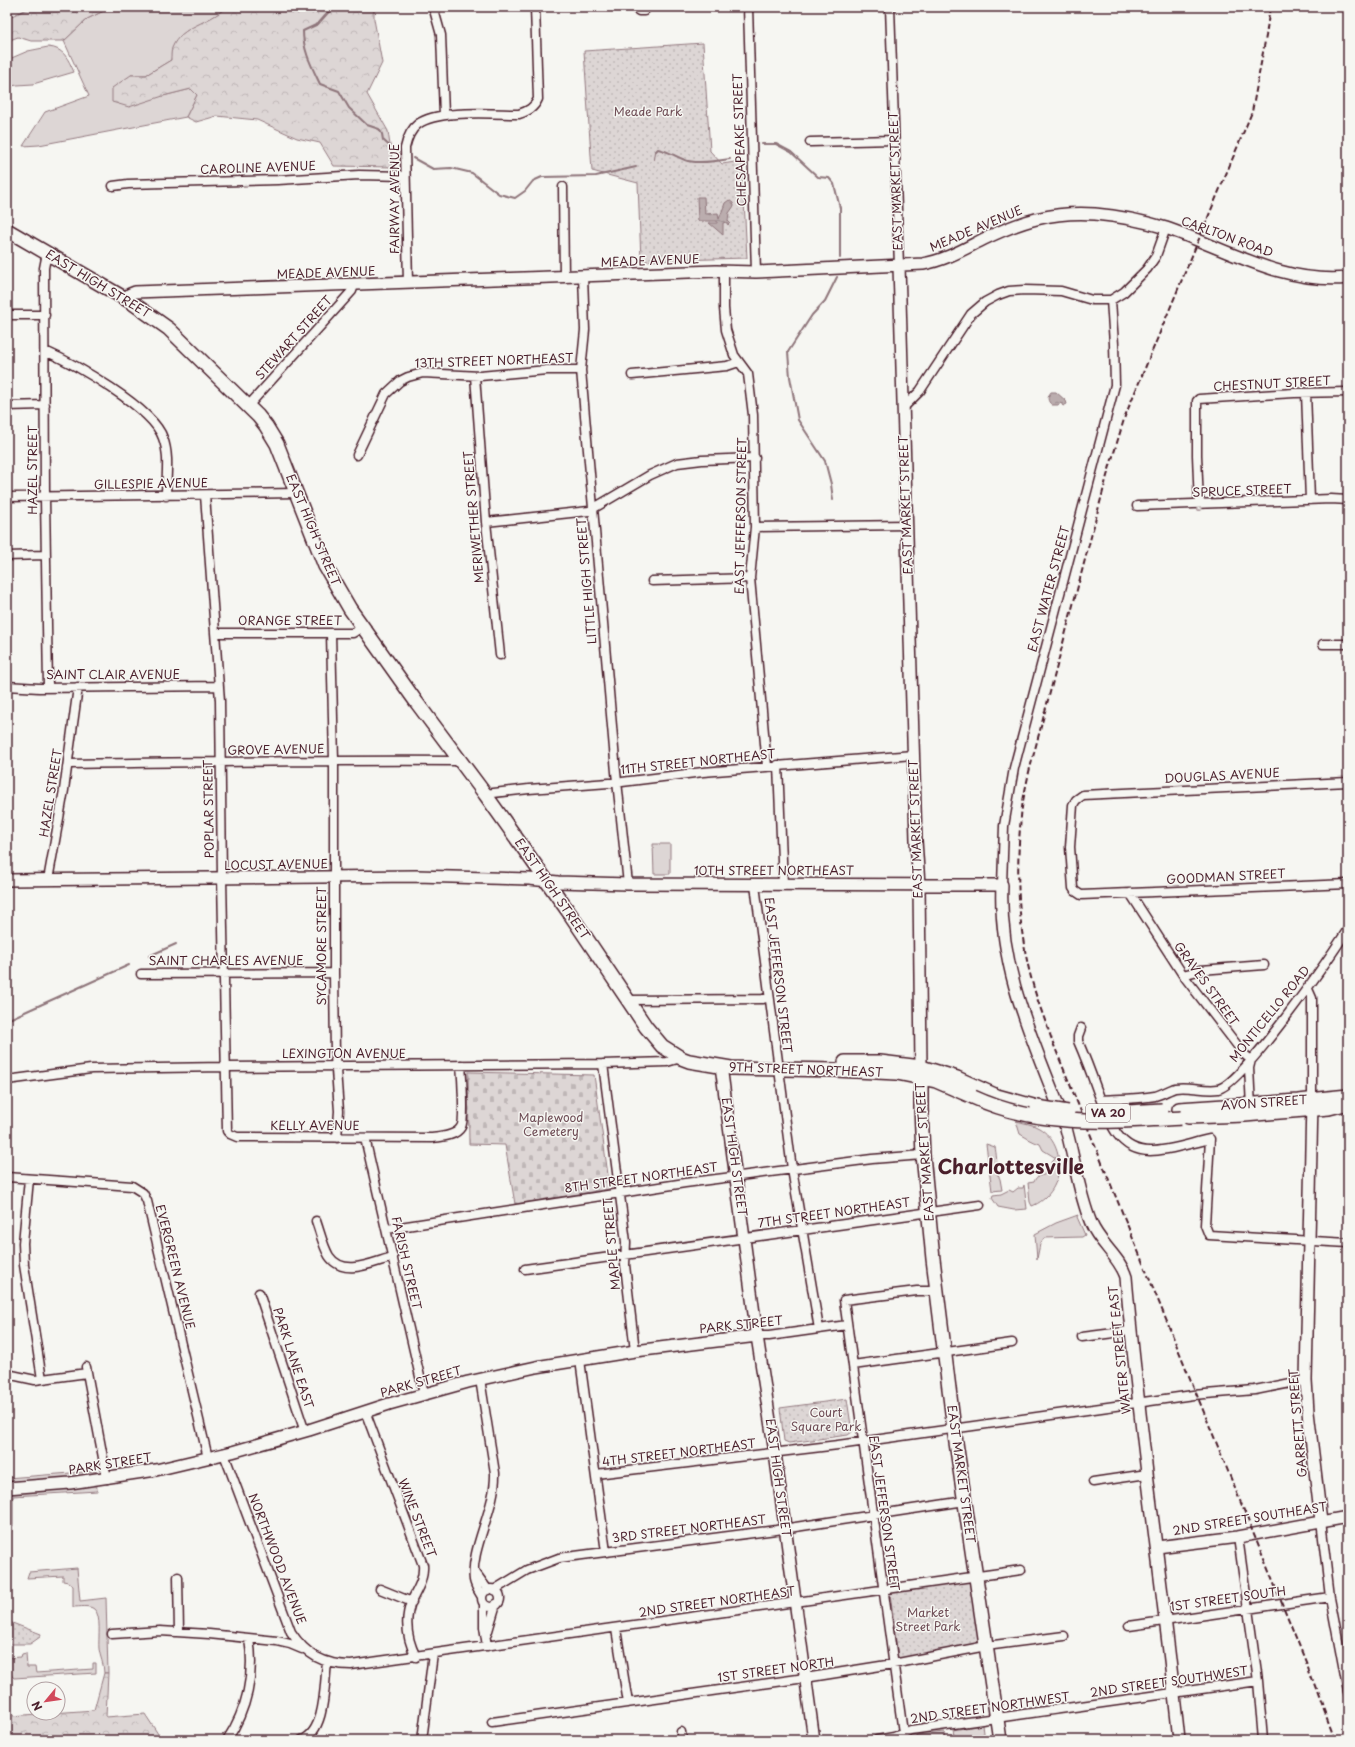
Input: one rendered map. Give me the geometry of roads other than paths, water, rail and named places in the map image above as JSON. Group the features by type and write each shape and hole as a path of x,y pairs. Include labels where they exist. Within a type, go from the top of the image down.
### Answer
{"main road":[{"name":"EAST HIGH STREET","path":"7,230 126,299 169,329 248,406 271,433 326,566 346,603 485,794 657,1041 669,1052 681,1058 699,1063 722,1066"},
{"name":"9TH STREET NORTHEAST","path":"722,1066 731,1068 880,1062 920,1072 936,1081 972,1091 1017,1102 1075,1113 1180,1114"},
{"name":"EAST MARKET STREET","path":"920,1072 923,1155 937,1291 946,1353 954,1429 1000,1740"},
{"name":"AVON STREET","path":"1180,1114 1251,1110 1312,1104 1348,1096"},
{"name":"AVON STREET","path":"1312,1104 1342,1105 1348,1101"}],"street":[{"name":"FAIRWAY AVENUE","path":"408,283 405,148 409,134 418,124 425,120 444,115 519,114 526,112 535,106 538,99 535,7"},
{"path":"633,7 639,11 644,11 647,7"},
{"name":"CHESAPEAKE STREET","path":"748,7 756,272"},
{"name":"EAST MARKET STREET","path":"890,7 913,755 919,885 920,1072"},
{"path":"434,10 441,35 444,115"},
{"path":"810,142 894,140"},
{"name":"CAROLINE AVENUE","path":"112,186 128,184 270,180 359,175 405,176"},
{"path":"563,187 564,277"},
{"name":"MEADE AVENUE","path":"126,299 130,294 135,292 724,271 756,272 899,266 933,263 1008,228 1039,217 1059,215 1095,214 1134,220 1166,228"},
{"name":"CARLTON ROAD","path":"1111,300 1124,292 1156,256 1166,228 1267,267 1312,277 1348,278"},
{"name":"HAZEL STREET","path":"47,253 44,268 48,687"},
{"name":"EAST JEFFERSON STREET","path":"724,271 725,322 729,341 739,362 748,374 753,414 755,458 755,527 750,578 767,766"},
{"name":"LITTLE HIGH STREET","path":"583,276 585,330 581,370 617,782 628,884"},
{"name":"STEWART STREET","path":"248,406 348,297 353,290 354,285"},
{"path":"903,408 920,391 971,314 985,302 998,295 1009,291 1061,291 1092,300 1111,300"},
{"name":"EAST WATER STREET","path":"1002,885 1004,826 1012,775 1115,385 1111,300"},
{"path":"7,315 45,316"},
{"path":"45,351 77,366 102,382 121,395 153,422 161,432 165,445 166,496"},
{"path":"632,375 727,366 739,362"},
{"name":"13TH STREET NORTHEAST","path":"357,455 384,398 393,386 408,377 423,373 475,376 547,370 581,370"},
{"name":"MERIWETHER STREET","path":"475,376 486,522 500,655"},
{"name":"CHESTNUT STREET","path":"1199,505 1197,401 1199,399 1348,392"},
{"path":"1306,393 1310,500"},
{"path":"7,406 45,405"},
{"path":"486,522 585,512 593,509 650,475 677,463 702,460 755,458"},
{"name":"GILLESPIE AVENUE","path":"7,497 45,498 296,493"},
{"name":"POPLAR STREET","path":"205,495 219,686 226,1123"},
{"name":"SPRUCE STREET","path":"1137,506 1348,500"},
{"path":"755,527 907,525"},
{"path":"7,556 46,555"},
{"path":"652,581 750,578"},
{"name":"ORANGE STREET","path":"216,633 353,633 362,627"},
{"name":"SYCAMORE STREET","path":"331,633 334,761 334,973 336,1066 339,1111 337,1138"},
{"path":"1323,644 1348,644"},
{"name":"SAINT CLAIR AVENUE","path":"7,686 219,686"},
{"name":"HAZEL STREET","path":"48,880 68,764 78,687"},
{"name":"11TH STREET NORTHEAST","path":"485,794 767,766 913,755"},
{"name":"GROVE AVENUE","path":"68,764 221,763 273,760 460,761"},
{"name":"EAST JEFFERSON STREET","path":"778,765 783,884"},
{"name":"DOUGLAS AVENUE","path":"1105,894 1081,895 1073,888 1070,847 1073,805 1080,796 1348,782"},
{"name":"LOCUST AVENUE","path":"7,880 442,876 545,880"},
{"name":"10TH STREET NORTHEAST","path":"545,880 558,882 628,884 1002,885"},
{"name":"GOODMAN STREET","path":"1105,894 1348,884"},
{"name":"EAST JEFFERSON STREET","path":"755,885 792,1169 819,1329"},
{"name":"WATER STREET EAST","path":"1002,885 1002,916 1016,991 1030,1036 1063,1118 1068,1135 1076,1178 1091,1223 1098,1236 1124,1271 1138,1402 1157,1547 1164,1620 1179,1740"},
{"name":"GRAVES STREET","path":"1130,893 1182,975 1244,1054 1251,1060"},
{"name":"MONTICELLO ROAD","path":"1101,1100 1156,1096 1175,1088 1192,1087 1219,1089 1224,1086 1251,1060 1308,989 1348,929"},
{"path":"1182,975 1208,970 1264,965"},
{"name":"SAINT CHARLES AVENUE","path":"142,974 224,972 334,973"},
{"path":"1308,989 1312,998 1312,1104"},
{"path":"628,1000 763,999 769,997"},
{"path":"1081,1028 1078,1041 1114,1131 1120,1138 1136,1149 1150,1151 1210,1139 1205,1225 1209,1235 1348,1243"},
{"name":"LEXINGTON AVENUE","path":"7,1080 91,1069 603,1064 667,1062 681,1058"},
{"path":"1251,1060 1249,1068 1251,1110"},
{"name":"MAPLE STREET","path":"603,1064 626,1242 625,1264 635,1351"},
{"name":"KELLY AVENUE","path":"226,1123 227,1131 237,1137 440,1137 458,1131 463,1123 462,1065"},
{"name":"EAST HIGH STREET","path":"722,1066 757,1336 786,1528 814,1740"},
{"name":"GARRETT STREET","path":"1312,1104 1306,1380 1308,1412 1330,1597 1348,1694"},
{"name":"FARISH STREET","path":"365,1138 424,1394"},
{"name":"8TH STREET NORTHEAST","path":"387,1229 685,1183 872,1159 923,1155"},
{"name":"EVERGREEN AVENUE","path":"7,1177 132,1186 146,1198 184,1352 208,1458"},
{"path":"29,1179 23,1243 24,1265 42,1379"},
{"name":"7TH STREET NORTHEAST","path":"525,1269 928,1211 980,1205"},
{"path":"316,1220 327,1252 339,1265 356,1268 393,1256"},
{"name":"EAST JEFFERSON STREET","path":"904,1737 872,1516 844,1300 917,1291 937,1291"},
{"name":"PARK LANE EAST","path":"259,1293 304,1432"},
{"name":"PARK STREET","path":"7,1488 107,1479 156,1470 224,1454 304,1432 365,1411 424,1394 480,1379 536,1367 635,1351 757,1336 769,1336 847,1325"},
{"path":"1082,1337 1130,1331"},
{"path":"853,1365 1012,1343"},
{"path":"580,1360 606,1552"},
{"path":"7,1374 24,1379 42,1379 86,1370 107,1479"},
{"path":"480,1379 494,1466 496,1488 474,1563 476,1586 483,1601 484,1627 487,1646"},
{"name":"4TH STREET NORTHEAST","path":"596,1474 775,1453 1203,1393 1255,1390 1306,1380"},
{"name":"WINE STREET","path":"365,1411 423,1565 422,1581 409,1610 407,1629 409,1640 416,1657"},
{"name":"NORTHWOOD AVENUE","path":"224,1454 291,1632 306,1650 317,1659 327,1663 351,1665 416,1657"},
{"path":"1093,1482 1147,1474"},
{"name":"3RD STREET NORTHEAST","path":"483,1601 485,1591 494,1595 527,1570 559,1558 872,1516 965,1501"},
{"name":"2ND STREET SOUTHEAST","path":"1157,1547 1238,1537 1348,1517"},
{"path":"1238,1537 1258,1681 1263,1740"},
{"name":"2ND STREET NORTHEAST","path":"416,1657 1021,1570"},
{"path":"474,1571 494,1595"},
{"path":"178,1576 179,1632"},
{"path":"380,1589 412,1602"},
{"path":"483,1601 490,1606 494,1595"},
{"path":"486,1637 494,1595"},
{"name":"1ST STREET SOUTH","path":"1129,1626 1330,1597"},
{"path":"616,1629 628,1702"},
{"path":"112,1634 160,1631 218,1634 290,1644 306,1650"},
{"name":"1ST STREET NORTH","path":"492,1722 805,1678 893,1664 986,1646 1064,1636"},
{"path":"227,1740 238,1722 248,1690 251,1666 249,1639"},
{"path":"422,1740 434,1654"},
{"path":"302,1740 311,1735 318,1724 327,1663"},
{"name":"2ND STREET SOUTHWEST","path":"1083,1707 1258,1681"},
{"name":"2ND STREET NORTHWEST","path":"877,1740 904,1737 911,1730 1083,1707"}],"water":[{"path":"697,197 704,197 705,214 718,213 719,219 725,203 729,200 733,203 734,206 729,213 728,221 730,223 728,225 726,222 723,223 723,235 709,223 717,223 717,221 698,221"},
{"path":"1051,392 1056,392 1066,401 1067,404 1063,406 1061,403 1058,405 1052,405 1048,399"}],"waterway":[{"path":"333,7 318,24 303,31 306,52 311,65 320,84 339,91 349,108 367,125 379,129 383,140 395,151"},
{"path":"762,144 776,144 791,152 818,177 829,178 834,184 840,208 840,258"},
{"path":"654,159 655,152 658,149 685,160 695,162 730,159"},
{"path":"413,158 433,169 451,168 472,173 499,194 515,198 525,191 533,181 542,177 596,176 636,167"},
{"path":"833,500 831,484 825,461 798,420 790,377 788,352 812,315 825,301 837,277"},
{"path":"149,956 176,944"},
{"path":"7,1020 129,965"}],"railway":[{"path":"1270,7 1252,112 1125,416 1107,476 1024,794 1019,840 1018,885 1022,931 1026,954 1037,998 1053,1043 1308,1667 1335,1740"}],"district":[{"name":"Charlottesville","path":"1011,1167"}],"park label":[{"name":"Meade Park","path":"648,112"},
{"name":"Maplewood Cemetery","path":"551,1125"},
{"name":"Court Square Park","path":"826,1420"},
{"name":"Market Street Park","path":"928,1620"}]}
